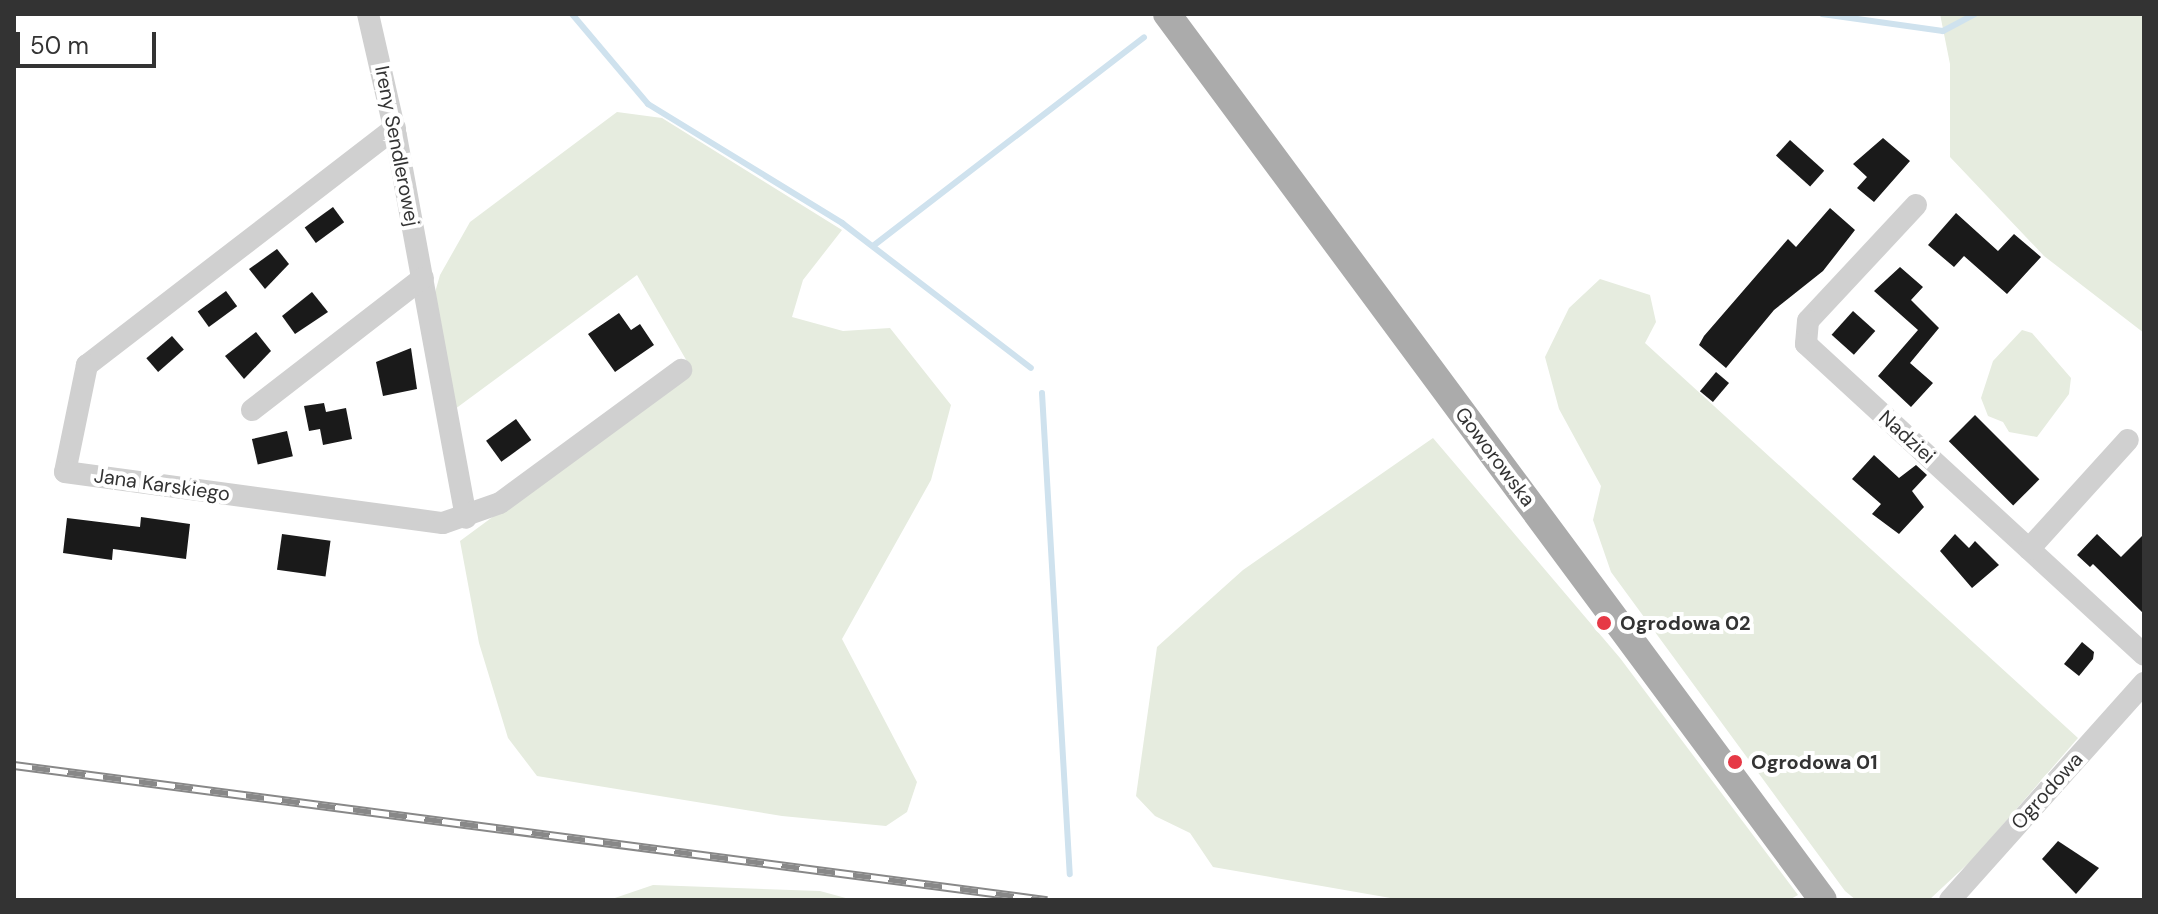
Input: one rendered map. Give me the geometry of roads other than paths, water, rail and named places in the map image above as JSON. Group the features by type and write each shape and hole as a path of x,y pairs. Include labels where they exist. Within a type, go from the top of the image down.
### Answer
{"main road":[{"name":"Goworowska","path":"1167,14 1823,900"}],"street":[{"name":"Ireny Sendlerowej","path":"368,14 395,128 466,518"},
{"name":"Jana Karskiego","path":"395,128 87,365 65,472 443,523 466,518"},
{"name":"Nadziei","path":"1916,205 1808,321 1806,344 2144,655"},
{"path":"252,410 423,278"},
{"path":"466,518 500,503 681,370"},
{"path":"2029,549 2128,440"},
{"name":"Ogrodowa","path":"1950,900 2144,683"}],"waterway":[{"path":"572,14 648,104 842,223 1031,368"},
{"path":"1822,14 1943,31 1975,14"},
{"path":"873,246 1144,37"},
{"path":"1042,393 1070,874"}],"railway":[{"path":"14,765 1047,900"}],"place":[{"name":"Ogrodowa 02","path":"1604,623"},
{"name":"Ogrodowa 01","path":"1735,762"}]}
